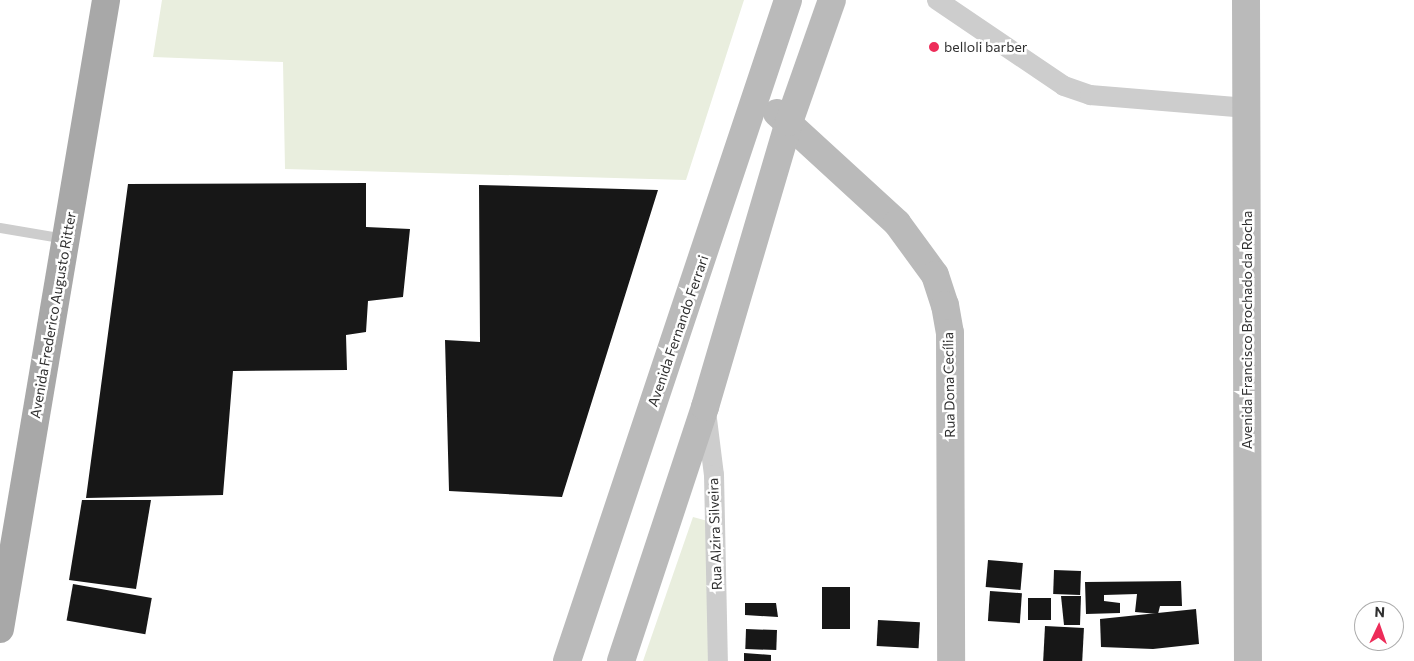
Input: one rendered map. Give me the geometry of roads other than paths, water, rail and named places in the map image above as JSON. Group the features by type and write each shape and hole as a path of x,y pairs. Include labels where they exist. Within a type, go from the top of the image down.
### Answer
{"main road":[{"name":"Avenida Frederico Augusto Ritter","path":"0,629 106,0"},
{"name":"Avenida Fernando Ferrari","path":"567,661 788,0"},
{"path":"621,661 705,407 789,122 832,0"},
{"name":"Avenida Francisco Brochado da Rocha","path":"1246,0 1248,661"},
{"name":"Rua Dona Cecília","path":"757,96 789,122 918,248 935,274 945,305 950,333 951,661"}],"street":[{"path":"937,0 1064,86 1090,95 1247,108"},
{"name":"Rua Alzira Silveira","path":"705,407 714,475 718,661"}],"lane":[{"path":"0,228 66,239"}],"place":[{"name":"belloli barber","path":"934,47"}]}
